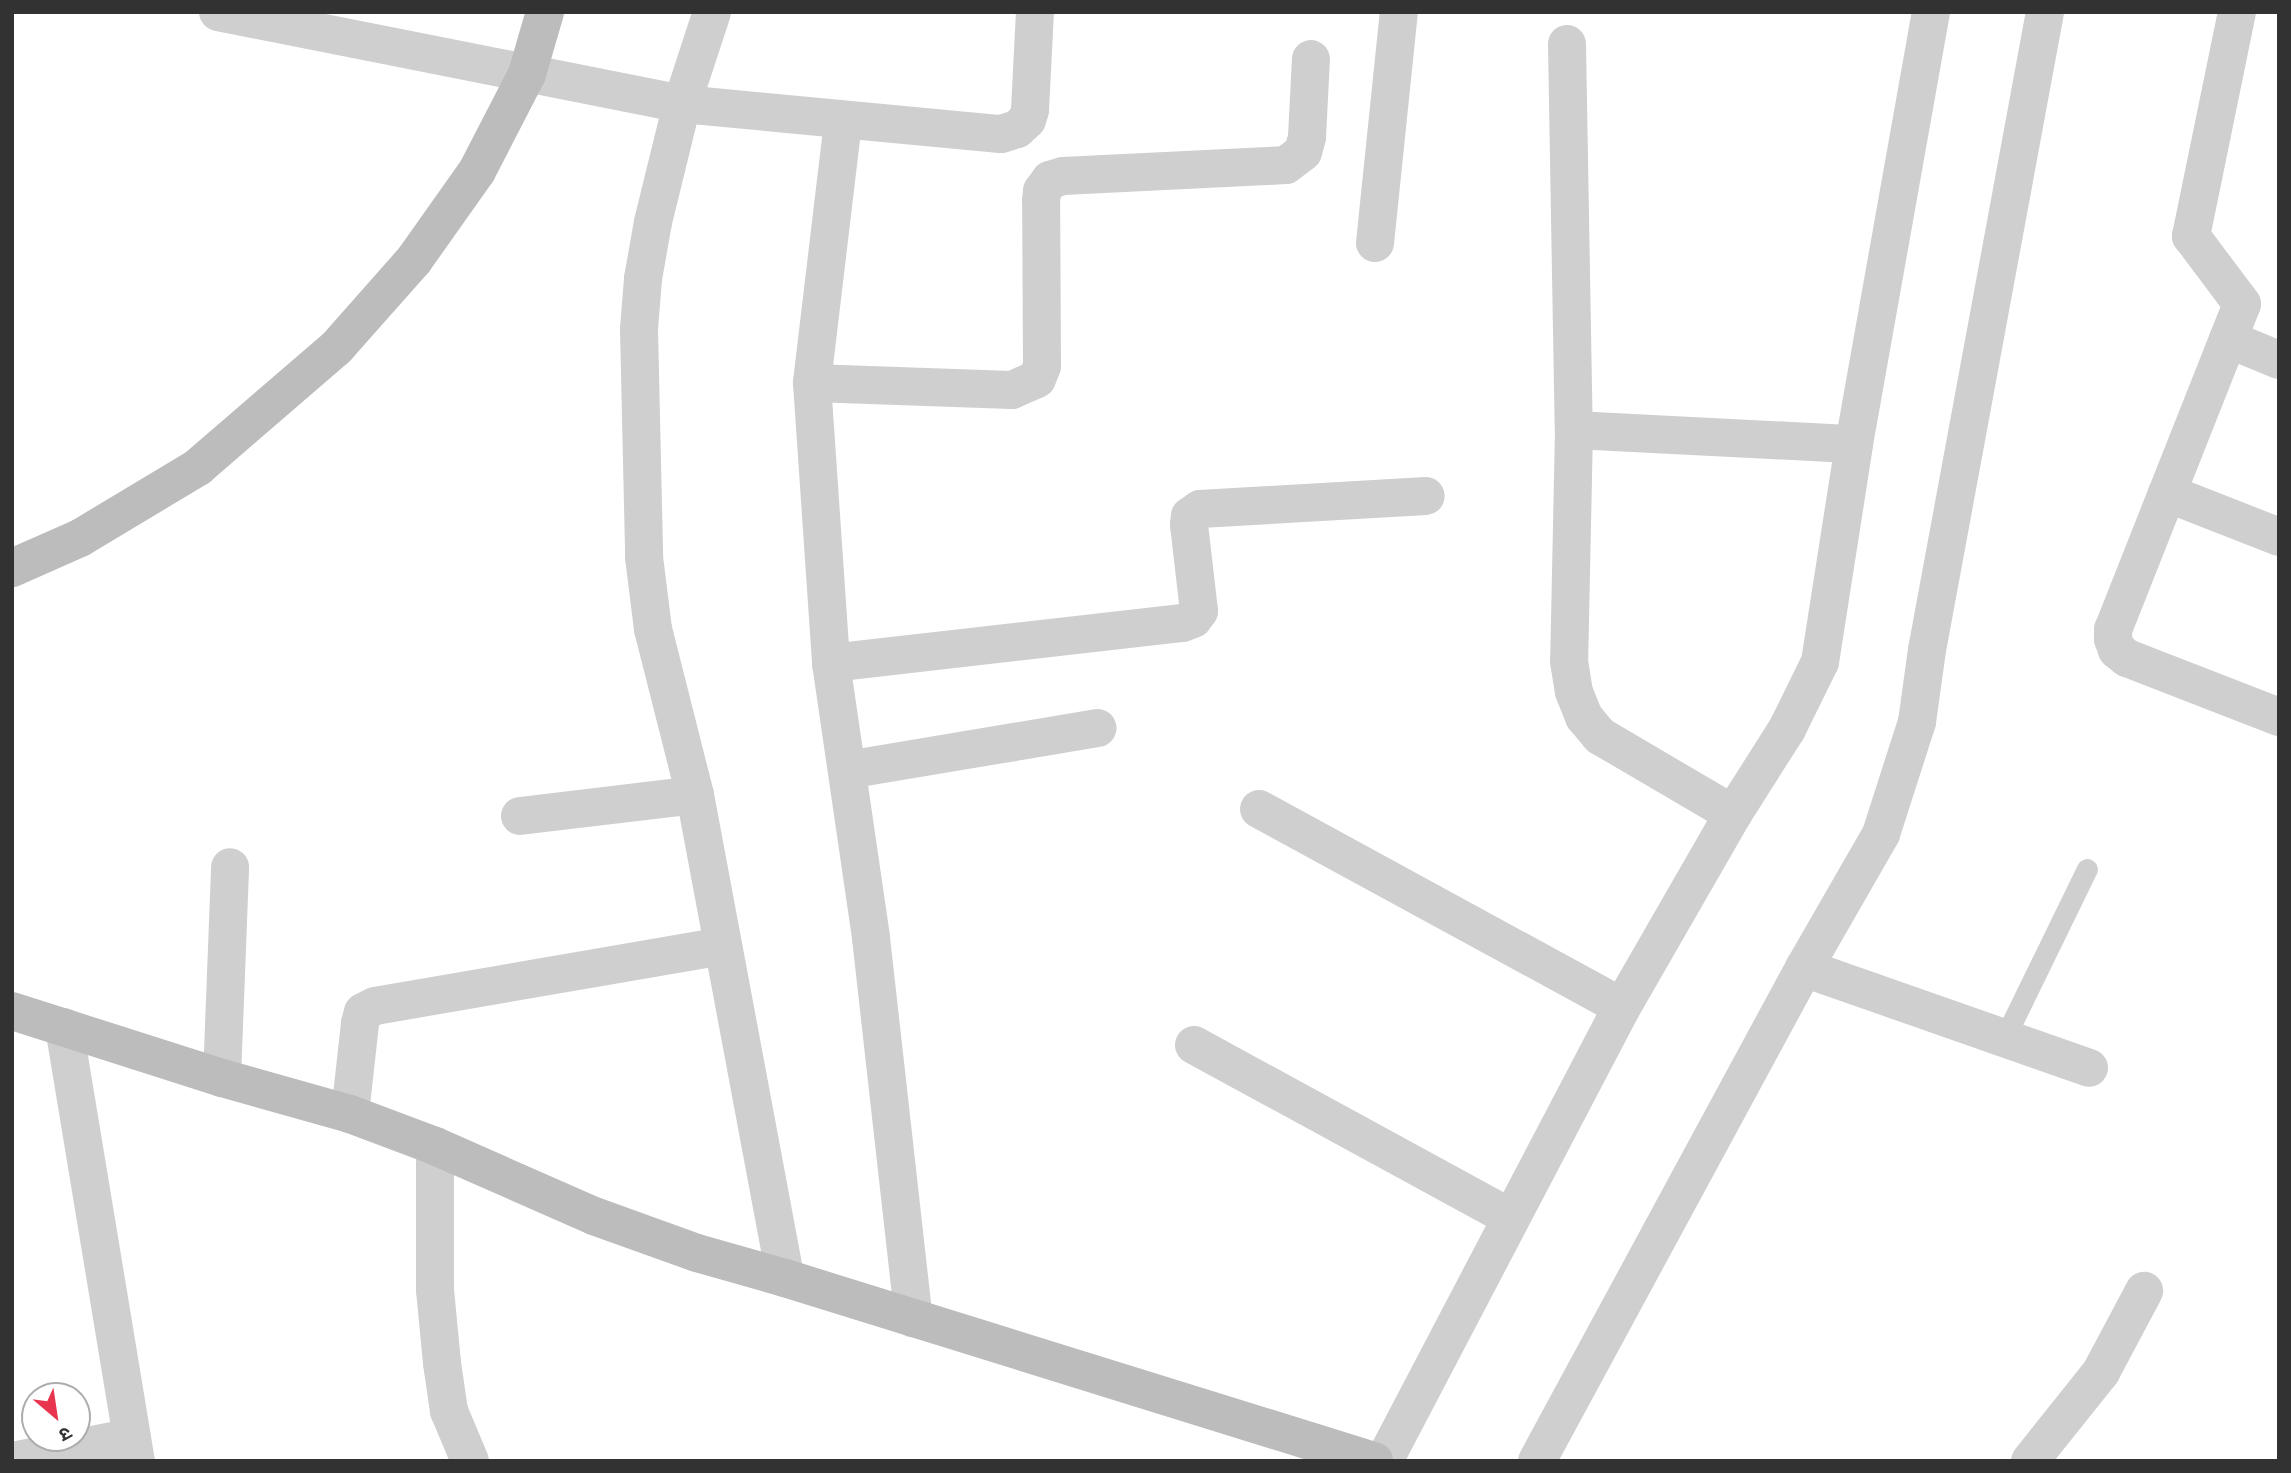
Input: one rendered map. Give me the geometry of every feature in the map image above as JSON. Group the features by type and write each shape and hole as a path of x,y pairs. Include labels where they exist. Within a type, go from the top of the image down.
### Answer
{"street":[{"path":"218,12 682,104 843,122 1001,134 1017,129 1027,120 1030,110 1035,12"},
{"path":"12,568 80,538 198,467 337,347 414,260 477,171 527,74 545,12"},
{"path":"712,12 682,104 653,222 639,329 644,557 651,617 695,795 785,1278"},
{"path":"1375,243 1399,12"},
{"path":"1384,1461 1622,1007 1732,814 1787,729 1820,662 1854,444 1931,12"},
{"path":"1536,1461 1804,968 1881,834 1917,722 1927,650 2045,12"},
{"path":"2237,12 2190,236 2242,304 2113,629 2117,650 2127,658 2279,717"},
{"path":"1567,44 1574,429 1570,661 1574,692 1584,717 1600,736 1732,814"},
{"path":"812,383 1012,390 1037,379 1042,366 1041,201 1042,191 1050,180 1063,176 1286,164 1303,152 1307,137 1311,59"},
{"path":"843,122 812,383 831,663 871,938 914,1319"},
{"path":"2228,339 2279,360"},
{"path":"1574,429 1854,444"},
{"path":"2167,493 2279,537"},
{"path":"831,663 1183,623 1193,620 1199,611 1189,525 1190,516 1199,509 1426,496"},
{"path":"848,770 1097,728"},
{"path":"520,816 695,795"},
{"path":"1259,809 1622,1007"},
{"path":"222,1079 230,867"},
{"path":"350,1114 360,1023 363,1012 375,1006 723,946"},
{"path":"1804,968 2089,1069"},
{"path":"12,1011 222,1079 350,1114 435,1146 594,1216 697,1253 1374,1461"},
{"path":"13,1461 134,1449 64,1027"},
{"path":"1194,1045 1510,1217"},
{"path":"435,1146 435,1290 449,1411 461,1458"},
{"path":"2030,1461 2101,1372 2144,1290"}],"lane":[{"path":"2004,1039 2087,870"}]}
